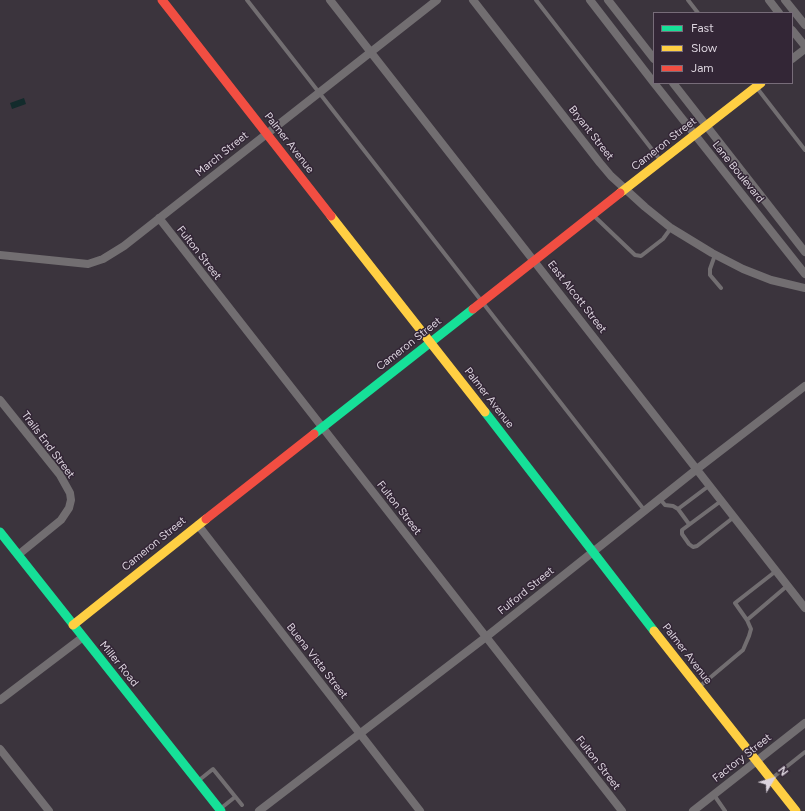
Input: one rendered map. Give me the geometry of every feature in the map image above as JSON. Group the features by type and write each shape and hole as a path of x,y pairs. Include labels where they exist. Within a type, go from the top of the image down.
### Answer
{"street":[{"name":"Palmer Avenue","path":"162,0 430,342 698,688 796,811"},
{"name":"East Alcott Street","path":"330,0 698,469 721,501 805,608"},
{"name":"March Street","path":"0,255 88,264 103,259 124,246 437,0"},
{"name":"Bryant Street","path":"474,0 600,164 645,207 671,228 715,255 743,269 771,280 805,288"},
{"name":"Lane Boulevard","path":"590,0 653,82"},
{"path":"608,0 653,58"},
{"path":"769,0 778,12"},
{"path":"785,0 805,25"},
{"path":"616,34 627,25"},
{"path":"793,31 805,48 793,58"},
{"name":"Lane Boulevard","path":"655,84 805,274"},
{"name":"Lane Boulevard","path":"674,84 805,252"},
{"name":"Cameron Street","path":"73,625 430,342 662,161 757,84"},
{"name":"Fulton Street","path":"159,218 622,811"},
{"name":"Fulford Street","path":"259,811 486,637 592,552 805,386"},
{"name":"Trails End Street","path":"0,400 60,476 70,493 71,500 69,508 61,520 18,555"},
{"name":"Buena Vista Street","path":"198,525 420,811"},
{"name":"Miller Road","path":"0,532 220,810"},
{"path":"0,700 83,637"},
{"name":"Factory Street","path":"693,811 805,723"},
{"path":"0,749 49,811"}],"lane":[{"path":"247,0 645,511"},
{"path":"536,0 662,161"},
{"path":"688,0 697,12"},
{"path":"757,84 805,150"},
{"path":"592,215 635,255 641,256 663,238 671,228"},
{"path":"715,255 710,269 710,275 721,288"},
{"path":"678,509 710,485"},
{"path":"660,499 665,505 673,506 678,509 689,524"},
{"path":"721,501 689,524 682,530 682,534 693,547 697,546 734,517"},
{"path":"698,688 743,650 751,629 735,603 736,601 776,571"},
{"path":"746,620 787,586"},
{"path":"771,779 805,752"},
{"path":"198,781 213,769 242,805"},
{"path":"714,794 725,811"},
{"path":"220,810 235,797"}],"shaded area":[{"path":"24,98 26,104 12,109 10,103"}],"traffic: fast":[{"path":"314,434 473,309"},
{"path":"485,412 654,631"},
{"path":"0,532 221,811"}],"traffic: slow":[{"path":"620,193 760,84"},
{"path":"331,216 485,412"},
{"path":"73,625 206,519"},
{"path":"654,631 796,811"}],"traffic: jam":[{"path":"162,0 331,216"},
{"path":"473,309 620,193"},
{"path":"206,519 314,434"}]}
